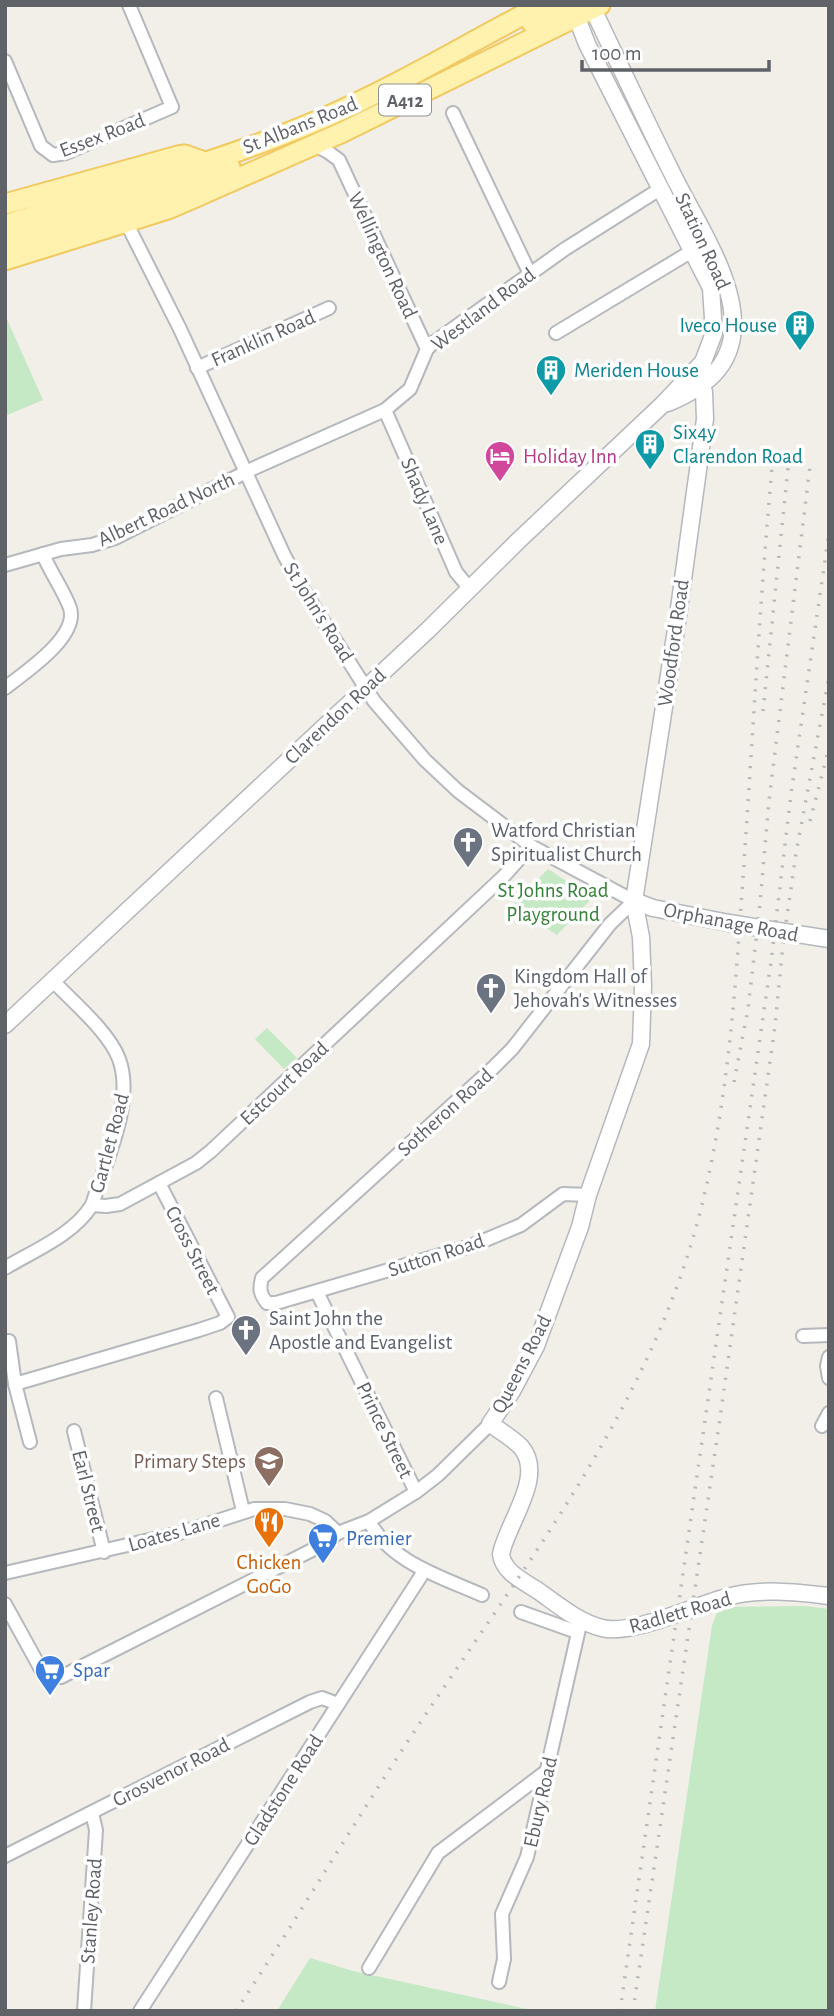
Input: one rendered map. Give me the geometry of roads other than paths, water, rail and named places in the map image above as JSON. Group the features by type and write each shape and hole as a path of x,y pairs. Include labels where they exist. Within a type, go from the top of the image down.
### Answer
{"main road":[{"name":"St Albans Road","path":"205,162 322,119 542,5"},
{"name":"St Albans Road","path":"307,147 343,132 583,8"},
{"path":"507,25 524,27 583,8"},
{"name":"A412","path":"5,260 196,197 307,147"},
{"name":"A412","path":"5,243 169,190 272,150 307,147"},
{"name":"A412","path":"5,204 178,156 185,155 205,162"},
{"name":"A412","path":"5,225 205,162"}],"street":[{"name":"Essex Road","path":"5,61 41,146 53,155 66,153 172,107 129,5"},
{"name":"Station Road","path":"583,8 660,189 711,288 714,333 703,362 662,405"},
{"name":"Station Road","path":"583,8 708,245 729,293 733,327 727,352 718,371 701,386 662,405"},
{"path":"453,113 530,274"},
{"path":"307,147 328,152 339,160 343,132"},
{"name":"Wellington Road","path":"339,160 427,349"},
{"name":"Westland Road","path":"246,472 385,410 399,400 414,383 427,349 530,274 660,189"},
{"name":"St John's Road","path":"126,222 180,329 299,583 374,701 425,760 458,791 531,846 634,901"},
{"path":"556,332 692,251"},
{"name":"Franklin Road","path":"197,368 330,308"},
{"name":"Woodford Road","path":"634,901 677,624 705,419 704,392 701,386 703,362"},
{"path":"683,396 690,399 705,419"},
{"name":"Clarendon Road","path":"5,1025 367,687 662,405"},
{"name":"Shady Lane","path":"385,410 456,572 470,589"},
{"name":"Albert Road North","path":"5,565 115,538 246,472"},
{"path":"5,688 55,646 72,621 70,609 43,554"},
{"name":"Estcourt Road","path":"92,1205 120,1204 196,1163 211,1151 503,877 531,846"},
{"name":"Orphanage Road","path":"634,901 653,908 829,939"},
{"name":"Queens Road","path":"5,1604 43,1673 49,1677 61,1677 320,1546 338,1533 369,1521 416,1492 490,1424 512,1391 536,1346 580,1227 641,1044 642,937 634,901"},
{"name":"Sotheron Road","path":"276,1303 267,1304 263,1298 259,1288 262,1278 512,1049 610,924 634,901"},
{"name":"Gartlet Road","path":"53,981 104,1036 119,1057 125,1081 121,1115 92,1205"},
{"name":"Cross Street","path":"15,1384 199,1331 220,1324 228,1317 159,1183"},
{"name":"Sutton Road","path":"276,1303 471,1246 521,1226 563,1194 589,1195"},
{"path":"5,1268 74,1226 92,1205"},
{"name":"Prince Street","path":"317,1292 416,1492"},
{"path":"803,1336 829,1335"},
{"path":"9,1341 15,1384 30,1441"},
{"path":"829,1357 829,1378"},
{"path":"216,1398 243,1511"},
{"path":"822,1426 829,1413"},
{"name":"Radlett Road","path":"490,1424 520,1446 530,1466 528,1481 502,1549 502,1563 579,1626 610,1630 629,1627 738,1595 829,1595"},
{"name":"Earl Street","path":"74,1431 104,1552"},
{"name":"Loates Lane","path":"5,1573 180,1533 243,1511 300,1511 325,1521 338,1533"},
{"path":"369,1521 387,1547 423,1569 482,1595"},
{"name":"Gladstone Road","path":"140,2011 423,1569"},
{"path":"521,1612 579,1626"},
{"name":"Ebury Road","path":"499,1982 505,1959 502,1914 527,1857 579,1626"},
{"name":"Grosvenor Road","path":"5,1856 319,1698 326,1698 338,1704"},
{"path":"369,1968 438,1853 548,1770"},
{"name":"Stanley Road","path":"84,2011 96,1830 92,1812"}],"railway":[{"path":"236,2011 391,1767 576,1488 613,1426 646,1361 674,1294 707,1185 727,1066 773,457"},
{"path":"763,711 789,458"},
{"path":"734,1082 748,1009 769,801 810,466"},
{"path":"620,2011 771,962 791,794 829,533"},
{"path":"633,2011 720,1418 775,1026 796,853 829,677"},
{"path":"810,821 829,748"}],"place":[{"name":"Iveco House","path":"800,352"},
{"name":"Meriden House","path":"551,397"},
{"name":"Six4y Clarendon Road","path":"650,471"},
{"name":"Holiday Inn","path":"500,483"},
{"name":"Watford Christian Spiritualist Church","path":"468,869"},
{"name":"Kingdom Hall of Jehovah's Witnesses","path":"491,1015"},
{"name":"Saint John the Apostle and Evangelist","path":"246,1357"},
{"name":"Primary Steps","path":"269,1488"},
{"name":"Chicken GoGo","path":"269,1549"},
{"name":"Premier","path":"323,1565"},
{"name":"Spar","path":"50,1697"}],"park label":[{"name":"St Johns Road Playground","path":"553,902"}]}
